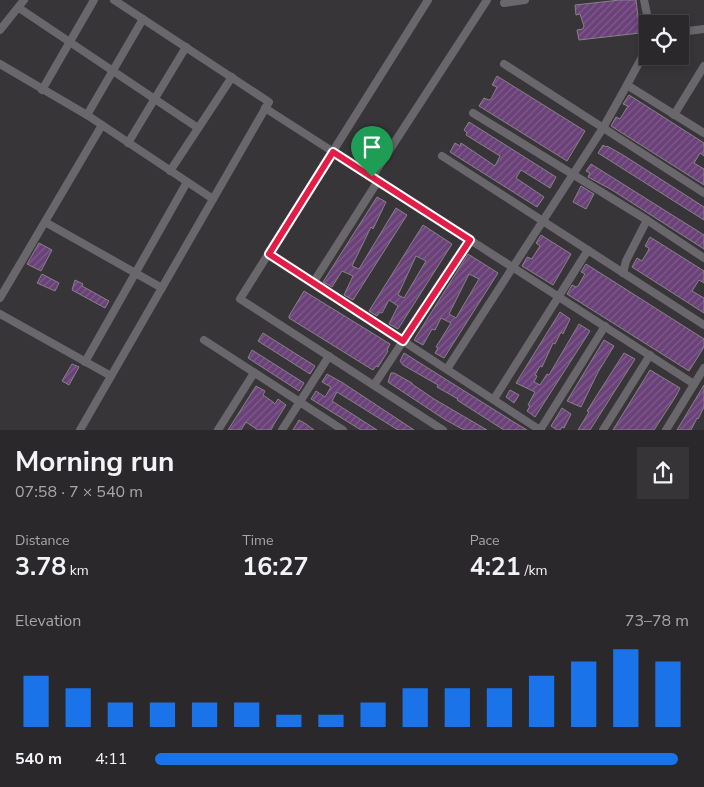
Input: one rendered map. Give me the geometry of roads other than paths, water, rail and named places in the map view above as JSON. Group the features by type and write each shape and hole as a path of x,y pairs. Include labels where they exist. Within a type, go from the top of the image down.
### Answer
{"street":[{"path":"0,30 24,0"},
{"path":"42,90 94,0"},
{"path":"80,430 269,102 114,0"},
{"path":"428,0 240,299 443,430"},
{"path":"313,283 375,179 488,0"},
{"path":"504,3 525,0"},
{"path":"644,0 647,15"},
{"path":"19,8 198,128"},
{"path":"87,116 143,19"},
{"path":"689,31 704,29"},
{"path":"128,143 186,47"},
{"path":"447,369 544,222 603,128 639,62"},
{"path":"0,64 102,125 213,199"},
{"path":"504,64 704,193"},
{"path":"674,115 704,66"},
{"path":"170,171 232,77"},
{"path":"626,85 704,133"},
{"path":"265,108 694,384"},
{"path":"473,112 647,220 704,258"},
{"path":"0,298 102,125"},
{"path":"442,156 704,325"},
{"path":"85,362 187,182"},
{"path":"623,273 626,261 647,220"},
{"path":"45,222 162,288"},
{"path":"374,385 470,240"},
{"path":"494,400 588,250"},
{"path":"269,254 540,429 604,326"},
{"path":"0,314 111,376"},
{"path":"204,340 343,430"},
{"path":"603,430 650,355"},
{"path":"282,430 329,356"},
{"path":"666,430 704,368"},
{"path":"218,430 254,373"}]}
